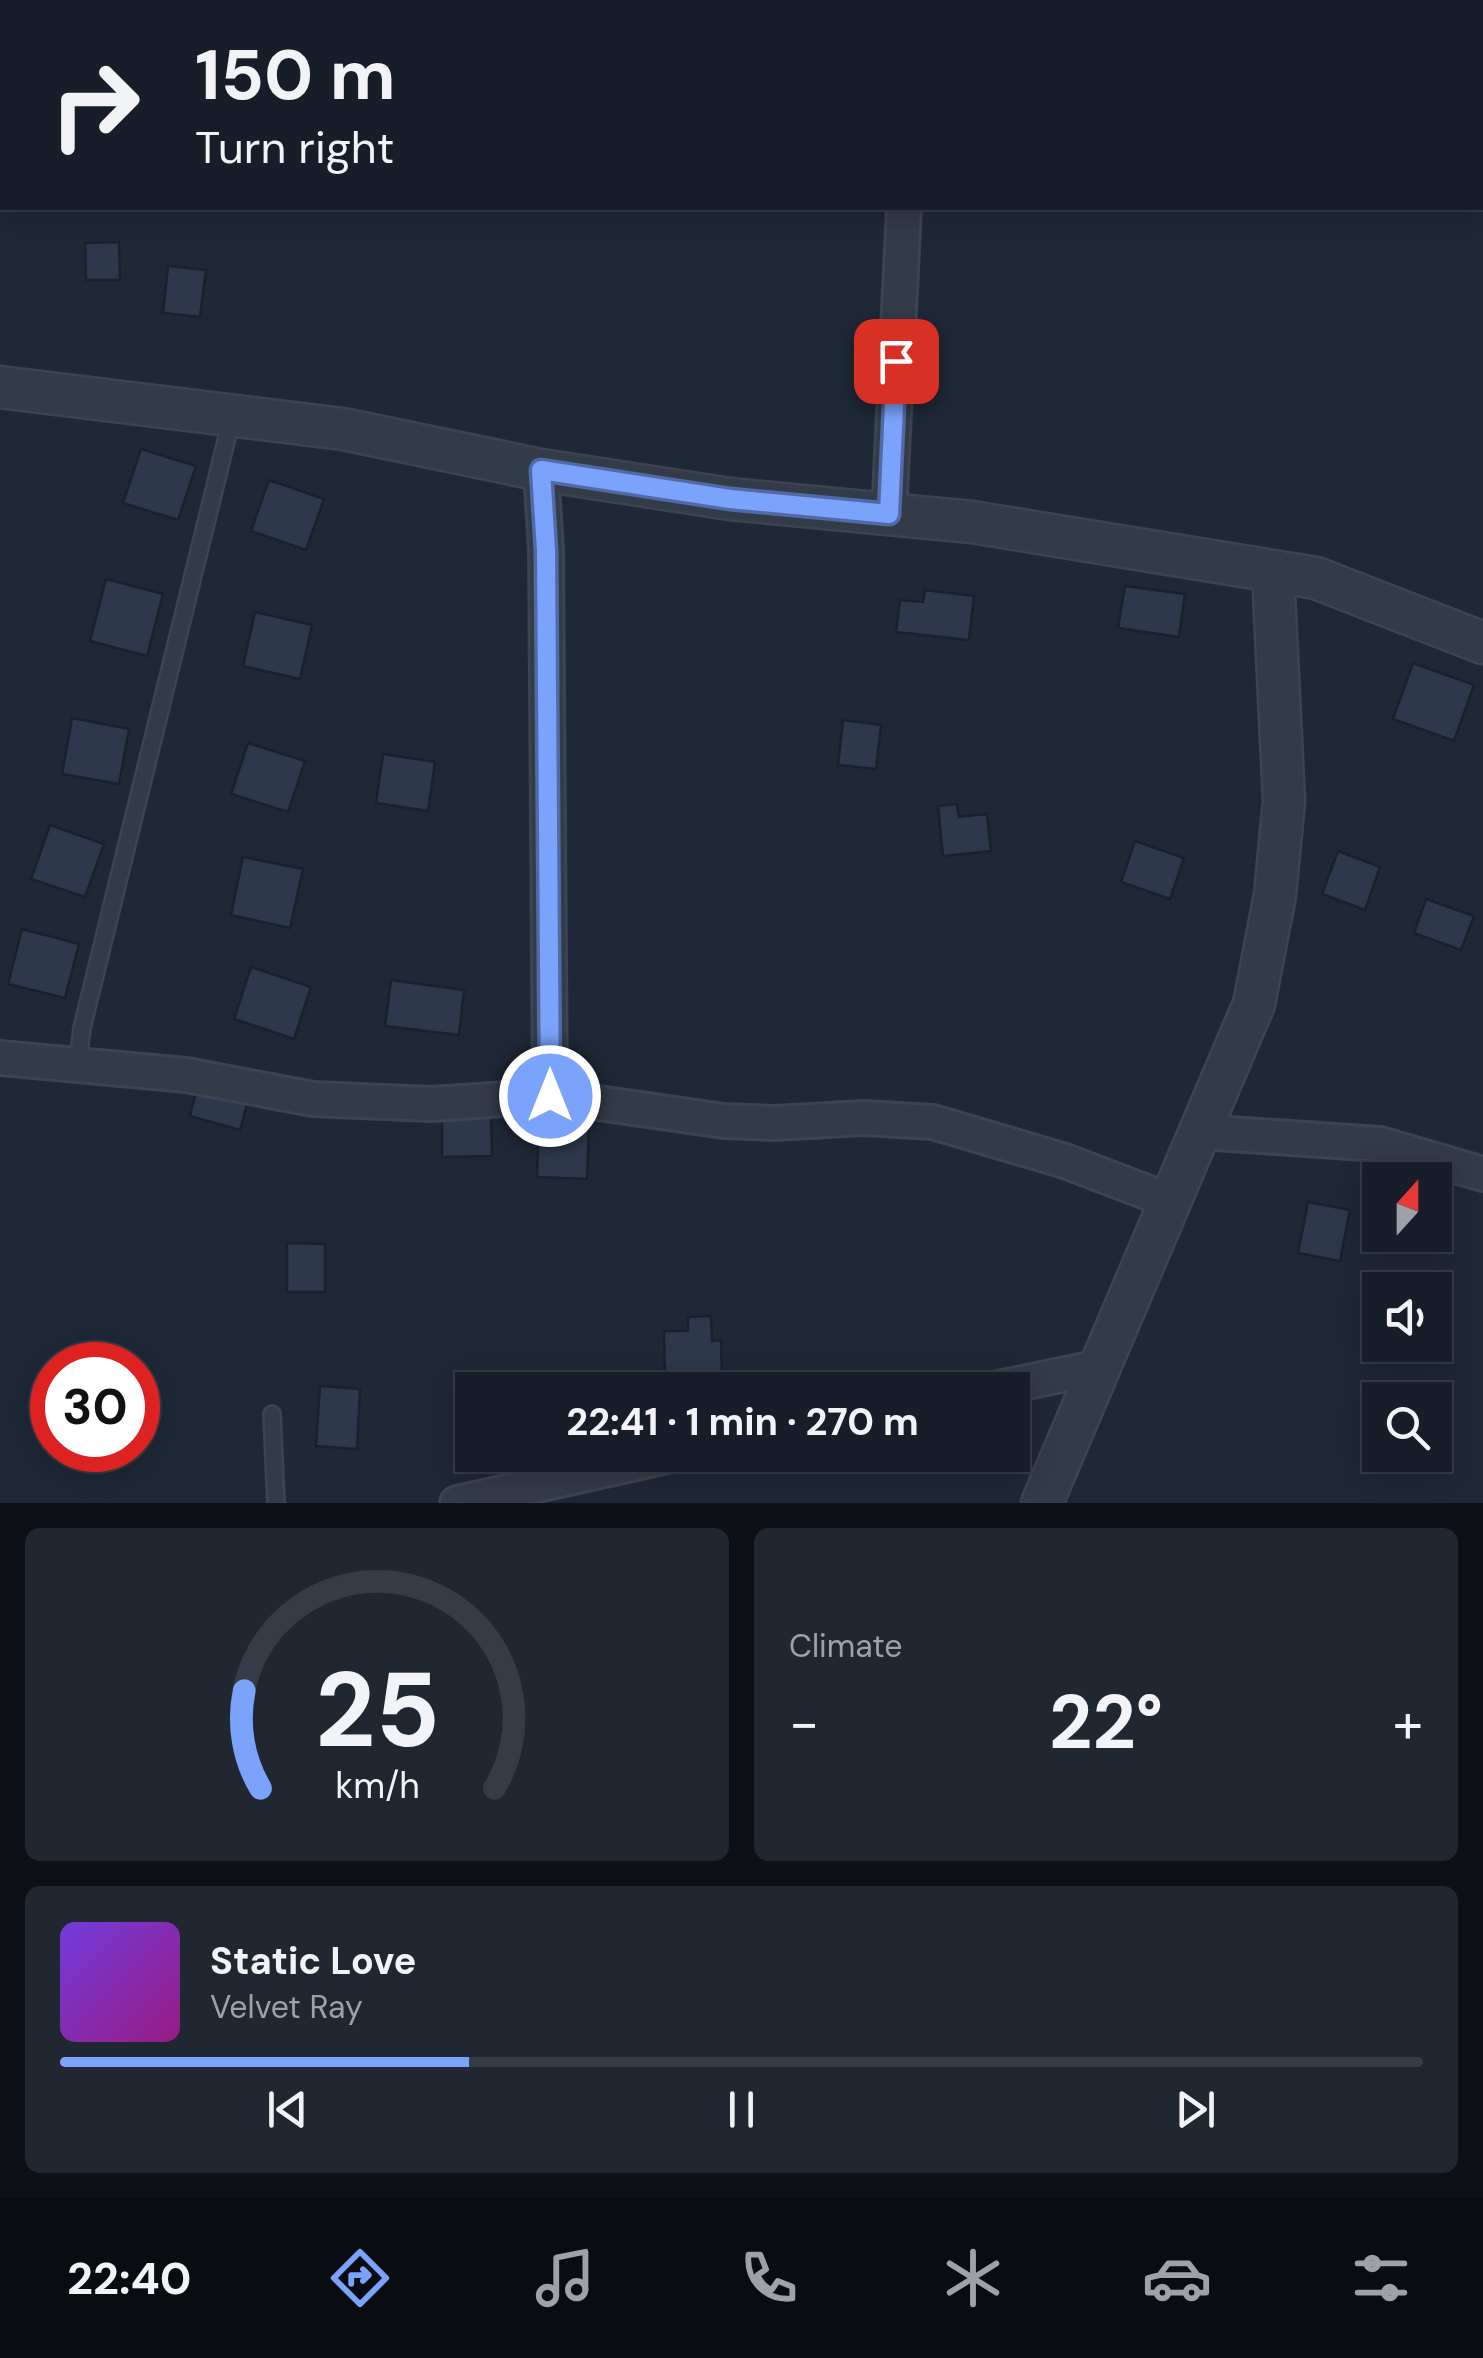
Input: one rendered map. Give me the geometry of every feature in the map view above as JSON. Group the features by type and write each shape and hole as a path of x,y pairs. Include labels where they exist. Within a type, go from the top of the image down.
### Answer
{"street":[{"path":"889,514 904,210"},
{"path":"0,388 342,429 541,470 730,499 972,522 1316,578 1483,643"},
{"path":"541,470 546,550 550,1096"},
{"path":"1042,1503 1254,1004 1275,895 1284,801 1273,572"},
{"path":"0,1058 186,1076 313,1099 431,1104 550,1096 724,1121 774,1123 864,1118 933,1122 1065,1161 1170,1201"},
{"path":"1200,1132 1380,1144 1483,1174"},
{"path":"1030,1382 1099,1368"},
{"path":"458,1503 596,1472"}],"lane":[{"path":"78,1063 87,1009 232,416"},
{"path":"272,1414 276,1503"}],"building":[{"path":"119,242 120,280 86,280 85,243"},
{"path":"168,266 206,270 200,317 163,313"},
{"path":"141,449 196,466 178,520 123,503"},
{"path":"269,480 324,499 306,550 251,531"},
{"path":"106,579 163,594 147,656 90,641"},
{"path":"1125,586 1185,594 1179,637 1118,628"},
{"path":"925,590 974,596 969,640 896,632 900,600 923,602"},
{"path":"255,612 312,625 300,679 243,666"},
{"path":"1413,663 1474,685 1454,741 1393,719"},
{"path":"72,718 129,729 119,784 62,774"},
{"path":"843,720 881,725 876,769 838,765"},
{"path":"248,743 305,761 288,812 231,794"},
{"path":"383,754 435,762 428,811 376,803"},
{"path":"957,804 959,817 987,814 991,851 943,856 938,806"},
{"path":"50,825 104,844 85,897 31,879"},
{"path":"1135,841 1184,858 1170,899 1121,882"},
{"path":"1338,851 1380,867 1365,910 1322,894"},
{"path":"243,857 303,869 290,928 231,915"},
{"path":"1426,899 1474,916 1461,950 1414,933"},
{"path":"22,929 79,944 65,998 8,984"},
{"path":"251,967 311,987 294,1039 234,1019"},
{"path":"391,980 464,990 459,1035 385,1026"},
{"path":"199,1080 250,1093 240,1130 190,1116"},
{"path":"442,1113 491,1113 492,1156 442,1157"},
{"path":"539,1120 589,1123 587,1179 537,1177"},
{"path":"1308,1202 1350,1210 1340,1261 1298,1253"},
{"path":"287,1243 325,1244 325,1292 287,1292"},
{"path":"711,1316 712,1341 721,1340 722,1372 665,1372 664,1331 688,1331 688,1317"},
{"path":"320,1386 360,1389 357,1449 316,1446"}],"route":[{"path":"550,1096 546,550 541,470 730,499 889,514 896,361"}]}
